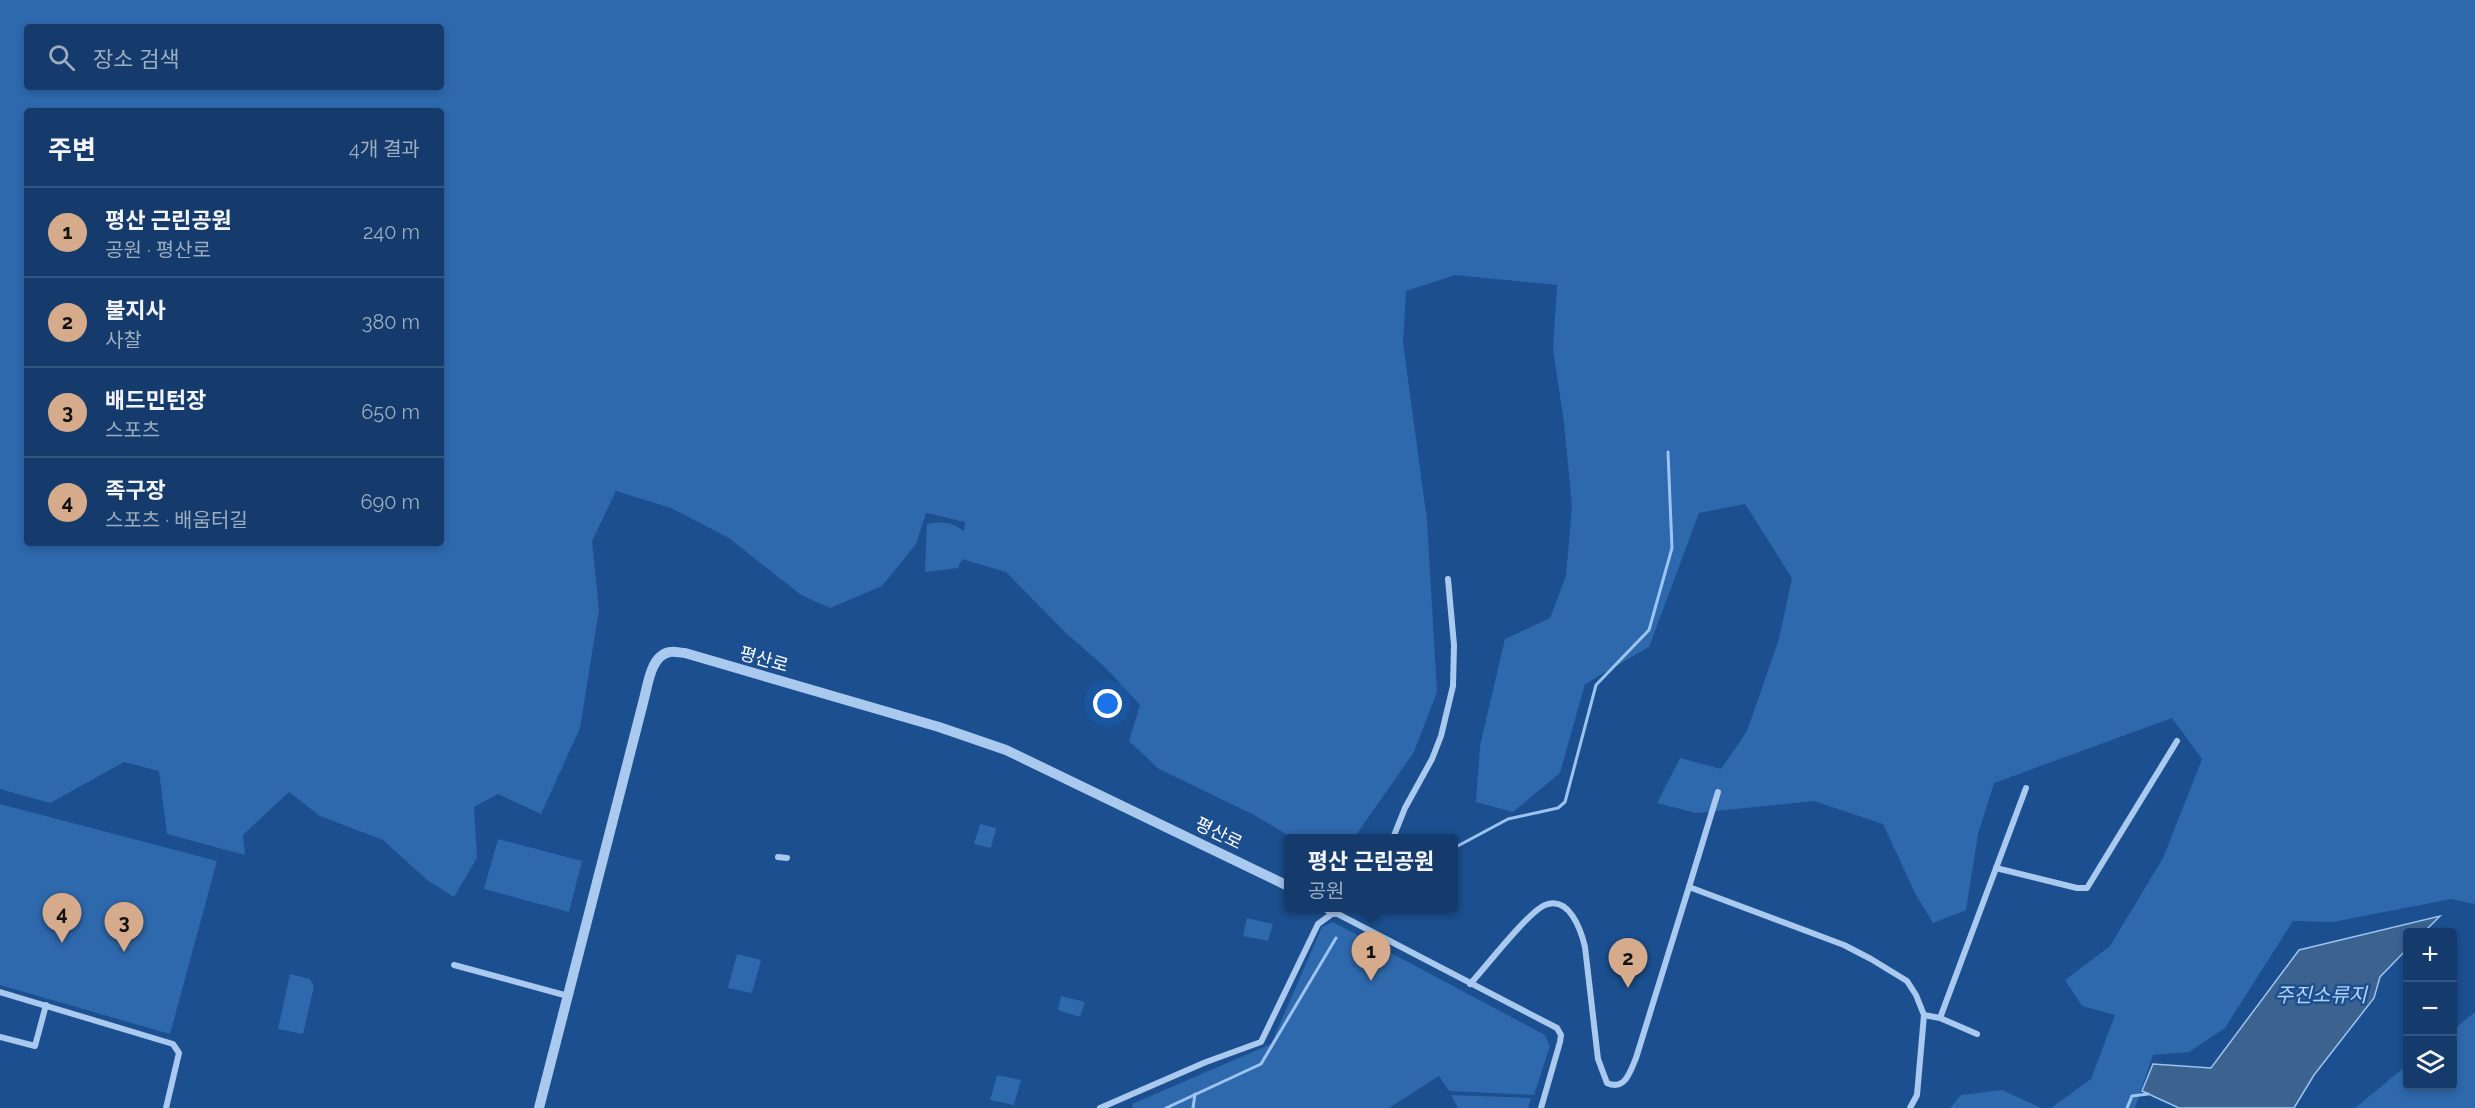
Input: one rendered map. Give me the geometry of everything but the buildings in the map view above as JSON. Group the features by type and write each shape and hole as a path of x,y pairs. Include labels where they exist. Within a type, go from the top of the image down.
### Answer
{"street":[{"path":"1395,834 1405,808 1432,759 1441,735 1453,686 1455,654 1448,579"},
{"name":"평산로","path":"539,1108 653,667 660,657 670,652 685,653 927,723 1006,750 1284,884"},
{"path":"1996,868 2077,888 2087,888 2177,741"},
{"path":"1940,1018 2026,788"},
{"path":"1470,984 1530,916 1545,905 1555,904 1569,911 1581,930 1585,947 1598,1059 1607,1083 1614,1086 1621,1084 1629,1075 1636,1058 1718,792"},
{"path":"778,857 787,858"},
{"path":"1689,887 1844,945 1871,958 1907,981 1924,1015 1917,1095 1910,1108"},
{"path":"1100,1108 1206,1062 1261,1042 1318,924 1331,912"},
{"path":"1339,912 1470,984 1557,1028 1561,1035 1560,1042 1541,1108"},
{"path":"454,966 567,996"},
{"path":"0,992 173,1044 179,1053 166,1108"},
{"path":"0,1037 35,1046 46,1005"},
{"path":"1924,1015 1940,1018 1977,1034"}],"shaded area":[{"path":"0,0 2475,0 2475,904 2451,899 2333,922 2293,921 2225,1028 2189,1052 2153,1055 2135,1108 2051,1108 2091,1079 2115,1015 2082,1006 2065,980 2110,946 2163,858 2202,759 2172,718 1994,783 1978,834 1966,910 1933,923 1915,893 1883,824 1814,801 1696,813 1657,803 1680,758 1721,769 1747,731 1779,639 1792,578 1745,504 1699,513 1649,647 1585,684 1560,773 1513,812 1476,802 1480,746 1505,639 1550,618 1566,576 1572,506 1564,423 1553,349 1557,285 1455,275 1406,291 1403,343 1427,520 1437,692 1414,752 1357,834 1286,834 1254,815 1159,769 1129,741 1140,705 1107,669 1067,634 1006,572 962,559 958,568 925,572 927,524 947,523 964,531 965,522 926,513 916,544 882,586 830,608 801,595 729,538 671,508 616,491 592,541 599,610 580,728 541,814 498,794 474,807 477,858 454,897 427,880 383,840 320,816 289,792 243,835 245,855 167,834 159,771 124,762 50,803 0,789"},
{"path":"0,804 217,861 170,1034 0,985"},
{"path":"980,824 996,828 991,848 974,844"},
{"path":"498,839 582,861 569,912 484,889"},
{"path":"1247,918 1273,924 1268,941 1243,936"},
{"path":"1333,922 1545,1035 1550,1046 1534,1095 1449,1091 1439,1076 1389,1108 1133,1108 1132,1104 1271,1044 1322,927"},
{"path":"737,954 761,960 752,993 728,988"},
{"path":"290,974 310,979 314,986 303,1034 278,1029"},
{"path":"1061,996 1085,1002 1080,1017 1058,1010"},
{"path":"2475,1012 2475,1108 2355,1108 2403,1068 2403,1090 2457,1090 2457,1027"},
{"path":"997,1075 1021,1080 1014,1105 990,1100"},
{"path":"2002,1090 2041,1108 1950,1108 1961,1095"},
{"path":"1451,1095 1531,1098 1528,1108 1458,1108"}],"water":[{"name":"주진소류지","path":"2440,916 2428,928 2403,928 2403,953 2380,977 2374,998 2314,1075 2294,1108 2179,1108 2142,1091 2153,1064 2211,1068 2299,950"}],"waterway":[{"path":"1458,846 1508,819 1558,808 1565,802 1596,685 1649,630 1672,548 1668,452"},
{"path":"1166,1108 1261,1064 1336,938"},
{"path":"1193,1108 1195,1094"},
{"path":"2127,1108 2132,1096 2148,1094"}],"place":[{"name":"족구장","path":"62,943"},
{"name":"배드민턴장","path":"124,952"},
{"name":"평산 근린공원","path":"1371,981"},
{"name":"불지사","path":"1628,988"}]}
